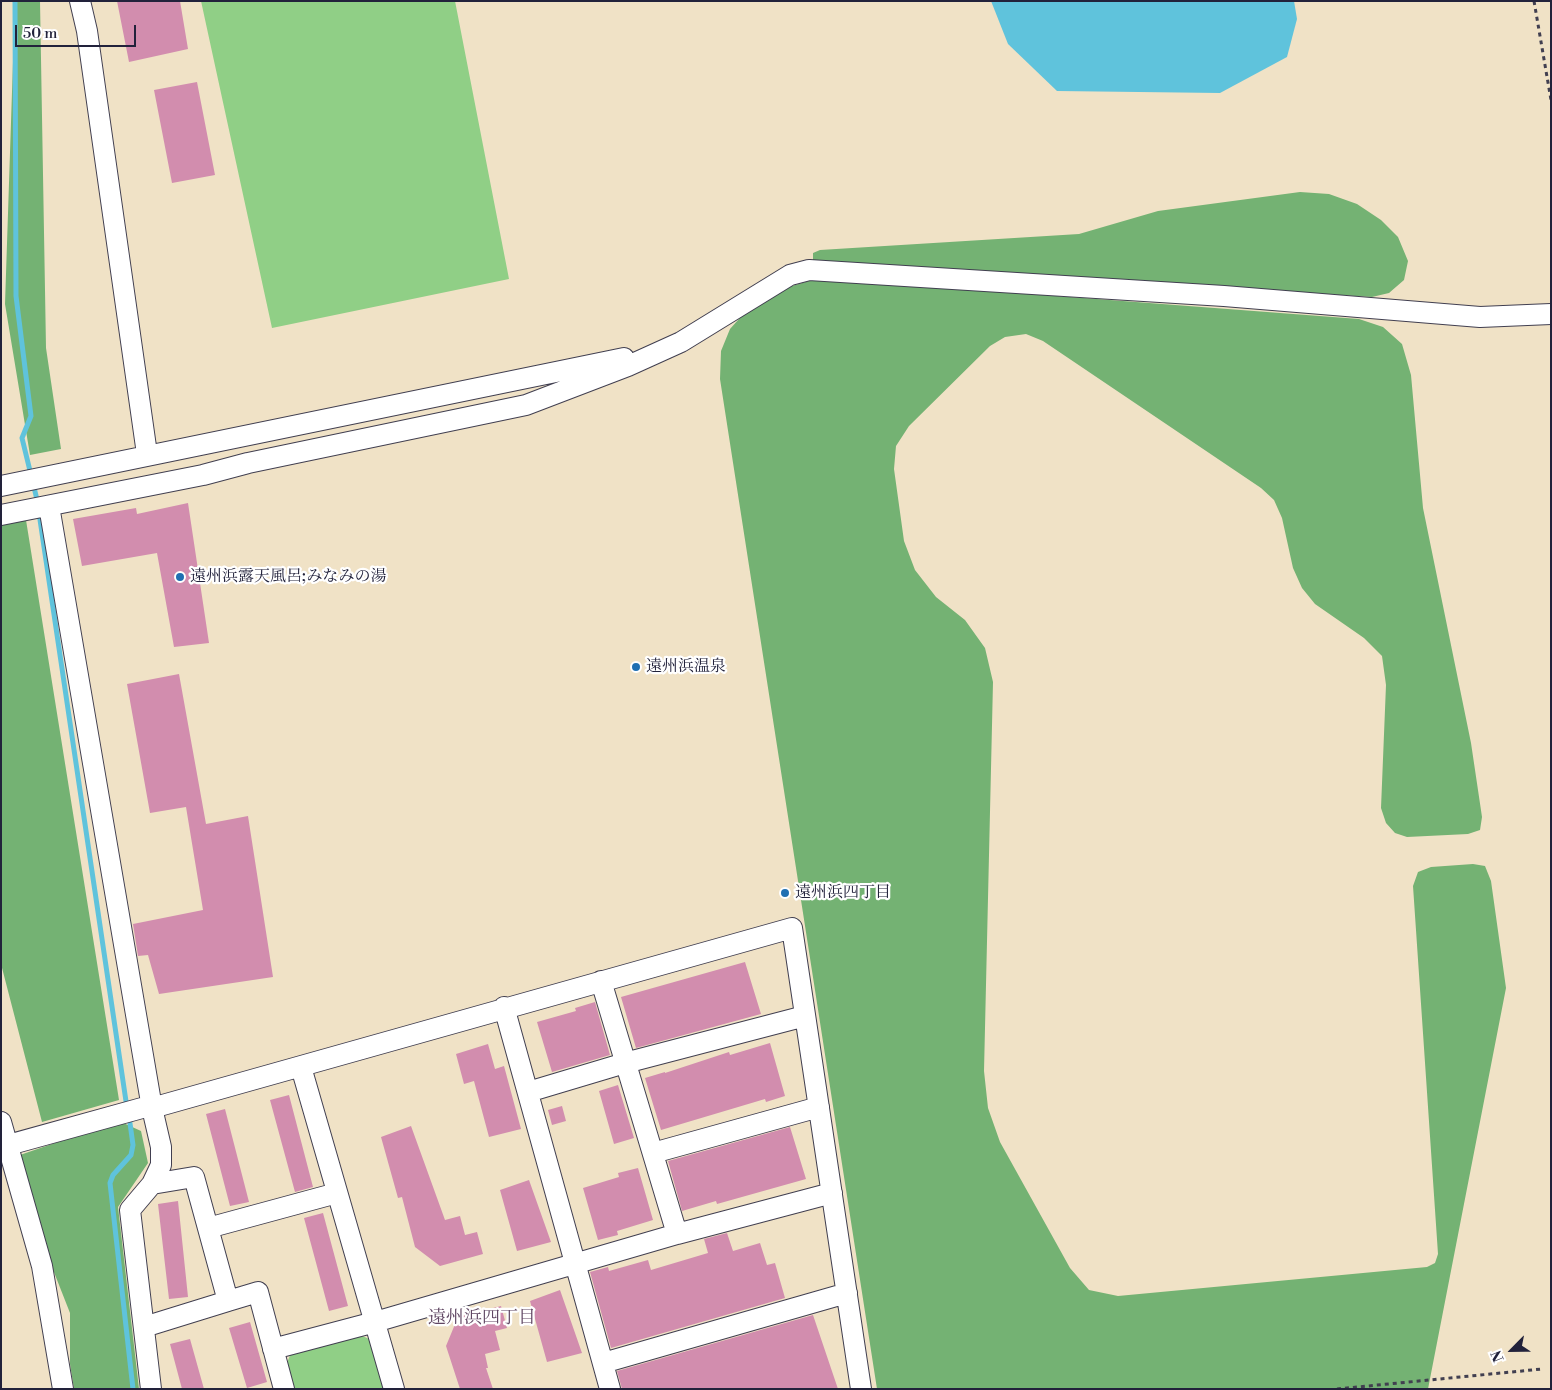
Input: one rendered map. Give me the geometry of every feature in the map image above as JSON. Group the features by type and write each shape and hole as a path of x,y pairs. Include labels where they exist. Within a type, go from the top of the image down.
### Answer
{"street":[{"path":"80,1 87,31 147,454"},
{"path":"1,514 49,506 526,405 628,366 681,342 790,275 809,270 1224,296 1480,316 1551,314"},
{"path":"1,486 147,454 662,350"},
{"path":"49,506 152,1108 161,1147 161,1165 152,1184 130,1210 151,1389"},
{"path":"5,1146 301,1067 504,1007 792,928 861,1389"},
{"path":"600,981 677,1234"},
{"path":"504,1007 610,1389"},
{"path":"528,1092 625,1063 805,1016"},
{"path":"301,1067 394,1389"},
{"path":"653,1153 819,1107"},
{"path":"1,1122 5,1146 42,1266 63,1389"},
{"path":"152,1184 194,1177 228,1301"},
{"path":"208,1228 337,1193"},
{"path":"273,1349 375,1322 677,1234 832,1193"},
{"path":"144,1327 258,1292 284,1389"},
{"path":"603,1363 847,1293"}],"path":[{"path":"1534,1 1551,100"},
{"path":"1337,1389 1542,1368"}],"green space":[{"path":"15,1 40,1 46,348 61,449 30,455 5,304"},
{"path":"201,1 455,1 509,279 272,328"},
{"path":"1300,192 1329,194 1357,204 1381,220 1398,237 1408,261 1404,280 1389,293 1372,297 820,264 813,260 813,253 820,250 1079,234 1158,211"},
{"path":"834,279 1359,319 1383,327 1402,344 1411,375 1423,508 1471,743 1482,817 1480,830 1468,834 1407,837 1395,833 1386,823 1381,808 1386,685 1382,656 1364,638 1315,604 1302,588 1293,568 1282,518 1274,500 1261,488 1043,341 1026,334 1005,337 990,346 909,426 896,446 894,469 904,541 915,570 936,597 965,620 985,648 993,682 984,1071 988,1108 1000,1142 1070,1268 1089,1290 1118,1296 1427,1267 1435,1263 1438,1254 1413,886 1418,872 1431,867 1473,864 1485,866 1491,881 1506,988 1428,1389 877,1389 720,379 721,351 730,329 747,310 785,288 809,281"},
{"path":"26,520 119,1100 42,1122 1,964 1,525"},
{"path":"119,1121 141,1131 148,1163 118,1207 139,1389 74,1389 70,1364 70,1313 50,1262 20,1155"},
{"path":"360,1335 374,1341 387,1389 292,1389 286,1365 291,1353"}],"water":[{"path":"991,1 1294,1 1297,19 1287,57 1220,93 1057,91 1008,44"}],"building":[{"path":"117,1 180,1 188,49 129,62"},
{"path":"197,82 215,175 172,183 154,90"},
{"path":"188,503 209,643 174,647 157,553 82,566 73,519 136,508 137,514"},
{"path":"179,674 206,824 248,816 273,977 159,994 148,955 138,956 133,924 203,910 186,807 150,813 127,684"},
{"path":"745,962 761,1014 636,1048 621,997"},
{"path":"595,1002 610,1055 552,1072 537,1022 576,1011 575,1008"},
{"path":"770,1043 785,1096 766,1102 765,1099 661,1130 645,1078 729,1052 730,1055"},
{"path":"488,1044 495,1069 504,1066 521,1129 489,1137 474,1081 464,1084 456,1054"},
{"path":"618,1085 634,1138 614,1144 599,1091"},
{"path":"289,1095 313,1187 295,1192 270,1100"},
{"path":"562,1106 566,1121 552,1125 548,1110"},
{"path":"225,1109 249,1202 230,1206 206,1114"},
{"path":"411,1126 445,1220 460,1216 465,1235 477,1232 483,1254 440,1266 415,1247 402,1197 398,1198 381,1137"},
{"path":"790,1127 806,1179 717,1204 716,1201 682,1211 668,1161"},
{"path":"638,1168 653,1220 617,1231 618,1235 598,1240 583,1188 619,1177 618,1173"},
{"path":"529,1180 551,1242 517,1251 500,1190"},
{"path":"178,1201 188,1297 169,1299 158,1204"},
{"path":"323,1213 348,1306 329,1311 304,1218"},
{"path":"727,1233 733,1251 760,1243 767,1265 775,1263 785,1298 611,1348 590,1272 608,1267 609,1271 648,1260 651,1270 708,1253 704,1239"},
{"path":"560,1290 582,1353 547,1362 530,1301"},
{"path":"501,1306 507,1328 495,1331 500,1350 485,1354 488,1368 486,1368 493,1389 460,1389 446,1346 458,1317"},
{"path":"813,1315 838,1389 622,1389 617,1371"},
{"path":"250,1322 267,1382 247,1388 229,1328"},
{"path":"190,1339 204,1389 182,1389 170,1344"}],"waterway":[{"path":"15,1 16,296 31,416 22,438 31,475"},
{"path":"33,483 38,504"},
{"path":"39,513 127,1108"},
{"path":"129,1116 133,1145 131,1155 113,1175 110,1183 133,1389"}],"place":[{"name":"遠州浜露天風呂;みなみの湯","path":"180,577"},
{"name":"遠州浜温泉","path":"636,667"},
{"name":"遠州浜四丁目","path":"785,893"}],"district":[{"name":"遠州浜四丁目","path":"482,1319"}]}
